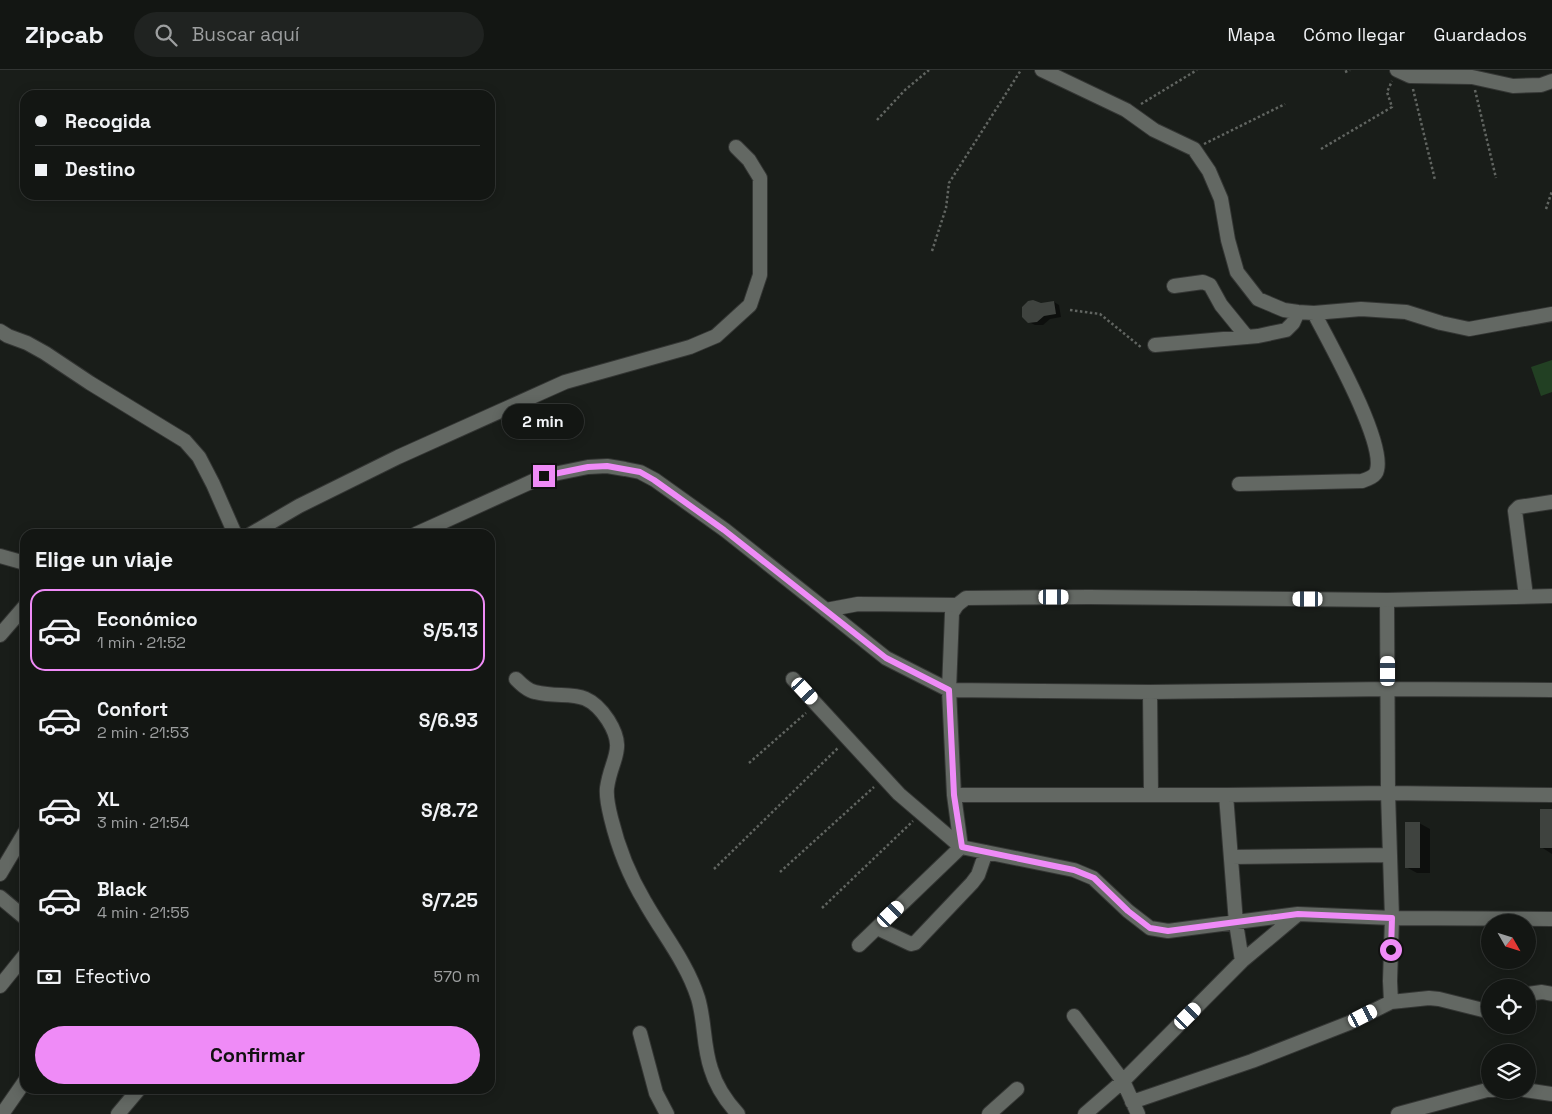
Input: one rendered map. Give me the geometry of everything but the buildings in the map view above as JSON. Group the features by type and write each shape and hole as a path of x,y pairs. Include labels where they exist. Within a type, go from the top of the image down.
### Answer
{"street":[{"path":"1043,70 1126,110 1154,130 1194,149 1209,171 1221,199 1228,240 1237,272 1258,299 1284,310 1298,312 1314,313 1361,309 1406,312 1442,323 1470,328 1552,314"},
{"path":"1397,70 1410,76 1472,77 1513,86 1541,85 1552,81"},
{"path":"260,529 299,506 398,457 565,382 690,347 716,336 750,305 760,275 760,178 749,160 736,147"},
{"path":"1174,286 1203,282 1210,285 1221,305 1247,337"},
{"path":"1155,345 1247,337 1286,330 1294,322 1298,312"},
{"path":"1239,484 1362,481 1372,476 1378,470 1378,457 1364,412 1314,313"},
{"path":"0,331 46,353 90,383 185,441 199,457 213,484 232,529"},
{"path":"427,529 544,476 588,467 607,466 640,472 662,485 724,530 886,658 949,690 1150,692 1388,689 1552,690"},
{"path":"1526,596 1515,510 1519,506 1552,502"},
{"path":"0,556 20,562"},
{"path":"962,847 954,795 949,690 952,613 957,605 966,598 1089,597 1387,600 1552,596"},
{"path":"1387,600 1388,793 1392,918 1391,1002"},
{"path":"826,610 858,604 957,605"},
{"path":"0,635 20,612"},
{"path":"793,679 899,794 962,847 1074,870 1094,878 1128,911 1150,928 1168,931 1298,914 1392,918 1552,919"},
{"path":"516,680 534,692 584,697 592,702 608,720 617,739 618,748 607,790 612,819 626,863 644,901 684,968 697,996 702,1012 710,1068 722,1094 738,1114"},
{"path":"1150,692 1151,794"},
{"path":"954,795 1388,793 1552,795"},
{"path":"1226,795 1236,923 1242,961"},
{"path":"0,874 20,840"},
{"path":"859,945 962,847"},
{"path":"877,928 911,944 915,943 972,883 978,875 986,852"},
{"path":"1231,857 1390,855"},
{"path":"0,898 20,914"},
{"path":"1084,1114 1123,1081 1242,961 1298,914"},
{"path":"0,986 20,960"},
{"path":"1536,993 1552,994"},
{"path":"1074,1016 1123,1081 1135,1108 1349,1023 1391,1002 1429,998 1481,1010"},
{"path":"640,1033 656,1093 667,1114"},
{"path":"2,1114 20,1087"},
{"path":"990,1114 1016,1089"},
{"path":"1398,1114 1481,1092"},
{"path":"1536,1092 1552,1094"},
{"path":"118,1114 135,1094"}],"path":[{"path":"877,120 905,90 929,70"},
{"path":"932,251 946,208 949,184 1021,70"},
{"path":"1126,110 1137,106 1196,70"},
{"path":"1345,72 1350,70"},
{"path":"1410,76 1436,180"},
{"path":"1472,77 1496,178"},
{"path":"1321,149 1392,107 1387,92"},
{"path":"1194,149 1285,104"},
{"path":"1546,209 1552,191"},
{"path":"1070,310 1100,314 1141,348"},
{"path":"749,763 817,704"},
{"path":"714,869 848,739"},
{"path":"780,872 884,777"},
{"path":"822,908 921,813"}],"green space":[{"path":"1552,360 1552,392 1541,396 1531,367"}],"route":[{"path":"544,476 588,467 607,466 640,472 724,530 886,658 949,690 954,795 962,847 1074,870 1094,878 1128,911 1150,928 1168,931 1298,914 1392,918 1391,950"}]}
